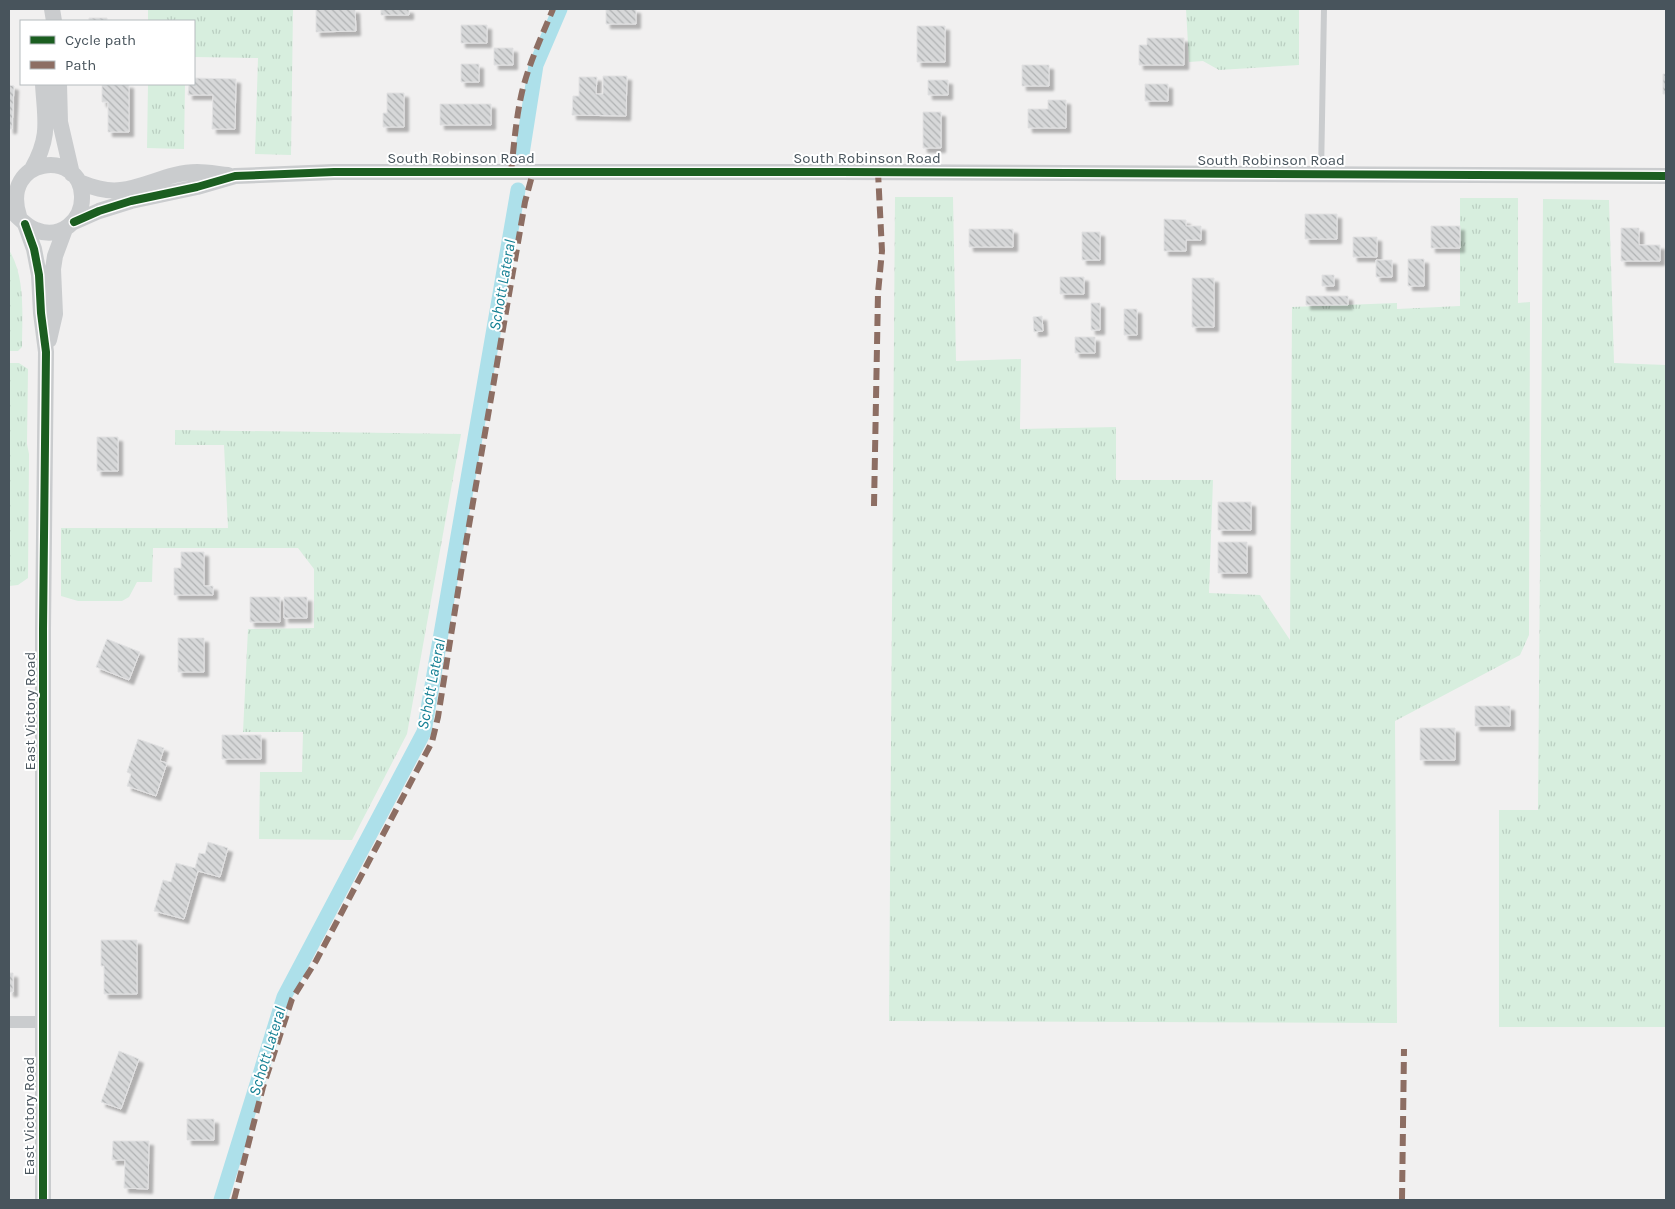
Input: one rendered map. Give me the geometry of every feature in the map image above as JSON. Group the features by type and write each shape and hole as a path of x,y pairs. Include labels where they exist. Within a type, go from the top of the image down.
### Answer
{"street":[{"path":"43,85 46,132 44,145 21,174 14,195 18,217 34,230 45,233 55,233 69,226 80,213 83,203 82,192 75,178 60,122 58,85"},
{"path":"21,174 42,165 53,164 63,167 75,178"},
{"name":"South Robinson Road","path":"75,178 94,188 121,190 162,178 196,172 235,176 334,172 649,171 1666,176"},
{"name":"South Robinson Road","path":"69,226 131,201 197,187 235,176"},
{"name":"East Victory Road","path":"18,217 34,249 40,275 41,313 46,352 43,1200"},
{"name":"East Victory Road","path":"46,352 55,314 53,269 55,256 69,226"},
{"path":"9,1022 44,1022"}],"lane":[{"path":"1322,174 1324,9"}],"green space":[{"path":"148,9 293,9 291,155 255,154 258,58 195,57 195,20 148,20"},
{"path":"1186,9 1299,9 1299,65 1219,70 1203,61 1189,62"},
{"path":"148,85 185,85 184,149 147,148"},
{"path":"895,197 953,197 956,361 1021,359 1020,429 1116,427 1116,480 1213,480 1209,593 1260,595 1290,640 1292,307 1397,303 1397,309 1460,306 1460,198 1518,198 1518,303 1530,302 1529,635 1520,655 1395,721 1397,1023 889,1021"},
{"path":"1543,199 1609,200 1614,363 1666,365 1666,1027 1499,1027 1499,810 1538,810"},
{"path":"9,250 21,285 22,347 18,351 9,351"},
{"path":"9,363 19,363 28,369 27,444 29,454 28,578 18,585 9,586"},
{"path":"175,430 461,434 407,734 352,840 259,839 260,772 302,772 303,732 243,732 248,629 314,628 314,569 298,548 153,548 152,582 137,582 129,597 122,601 78,601 61,596 61,528 228,528 224,445 175,445"}],"building":[{"path":"316,9 355,9 356,31 316,32"},
{"path":"381,9 409,9 409,15 381,15"},
{"path":"606,9 636,9 636,24 606,24"},
{"path":"89,18 107,18 107,20 89,20"},
{"path":"461,25 487,25 487,43 461,43"},
{"path":"917,26 945,26 945,62 917,62"},
{"path":"1147,38 1184,38 1184,65 1139,65 1139,45 1147,45"},
{"path":"494,48 513,48 513,65 494,65"},
{"path":"461,64 479,64 479,82 461,82"},
{"path":"1022,65 1049,65 1049,86 1022,86"},
{"path":"1663,74 1666,74 1666,94 1663,94"},
{"path":"603,76 627,76 626,116 572,115 573,96 579,96 579,77 597,77 596,94 603,94"},
{"path":"195,78 236,79 235,129 212,129 213,95 188,95 189,85 195,85"},
{"path":"928,80 948,80 948,95 928,95"},
{"path":"1145,84 1168,84 1168,101 1145,101"},
{"path":"9,85 14,86 12,129 9,129"},
{"path":"102,85 129,85 129,132 108,132 108,102 102,102"},
{"path":"387,93 404,93 404,127 383,127 383,113 387,113"},
{"path":"1048,100 1066,100 1066,128 1028,128 1028,109 1048,109"},
{"path":"440,104 491,104 491,125 440,125"},
{"path":"923,112 941,112 941,148 923,148"},
{"path":"1305,214 1337,214 1337,239 1305,239"},
{"path":"1164,219 1186,220 1186,226 1201,226 1201,240 1186,240 1186,251 1164,251"},
{"path":"1431,226 1460,226 1460,248 1431,248"},
{"path":"1621,228 1639,228 1639,245 1660,245 1660,261 1621,261"},
{"path":"969,229 1013,229 1013,247 969,247"},
{"path":"1082,232 1100,232 1100,260 1082,260"},
{"path":"1353,237 1377,237 1377,257 1353,257"},
{"path":"1408,259 1424,259 1424,286 1408,286"},
{"path":"1376,260 1392,260 1392,277 1376,277"},
{"path":"1322,275 1334,275 1334,286 1322,286"},
{"path":"1060,277 1084,277 1084,294 1060,294"},
{"path":"1192,278 1214,278 1214,327 1192,327"},
{"path":"1306,296 1348,296 1348,305 1306,305"},
{"path":"1091,303 1100,303 1100,330 1091,330"},
{"path":"1124,309 1137,309 1137,335 1124,335"},
{"path":"1042,316 1043,331 1034,332 1033,317"},
{"path":"1075,337 1095,337 1095,353 1075,353"},
{"path":"97,437 118,437 118,471 97,471"},
{"path":"1218,502 1251,502 1251,530 1218,530"},
{"path":"1218,542 1247,542 1247,573 1218,573"},
{"path":"181,552 204,552 204,586 213,586 213,595 174,595 174,568 181,568"},
{"path":"250,597 280,597 280,622 250,622"},
{"path":"284,597 307,597 307,618 284,618"},
{"path":"178,638 204,638 204,672 178,672"},
{"path":"107,639 140,652 129,680 96,667"},
{"path":"1475,706 1510,706 1510,726 1475,726"},
{"path":"1420,728 1455,728 1455,760 1420,760"},
{"path":"222,735 261,735 261,759 222,759"},
{"path":"138,739 164,748 160,761 167,763 156,796 127,786 131,774 127,772"},
{"path":"208,842 228,848 220,877 198,871 184,919 154,911 163,880 171,882 176,863 195,868 199,853 205,854"},
{"path":"101,940 137,940 137,994 104,994 104,966 101,966"},
{"path":"9,973 13,973 13,992 9,992"},
{"path":"119,1051 139,1059 121,1109 101,1102"},
{"path":"187,1119 214,1119 214,1140 187,1140"},
{"path":"113,1141 149,1141 148,1189 124,1188 125,1160 112,1160"}],"waterway":[{"name":"Schott Lateral","path":"522,154 536,65 560,9"},
{"name":"Schott Lateral","path":"221,1200 284,997 424,732 518,190"}],"marked path":[{"path":"511,172 522,92 532,60 553,9"},
{"path":"234,1200 263,1087 292,999 316,961 432,742 438,717 463,560 525,202 533,172"},
{"path":"874,506 878,293 882,251 878,172"},
{"path":"1402,1200 1404,1049"}],"cycle path":[{"path":"74,222 99,211 131,201 197,187 235,176 334,172 840,172 1666,176"},
{"path":"25,224 34,249 39,275 46,352 43,629 43,1200"}]}
